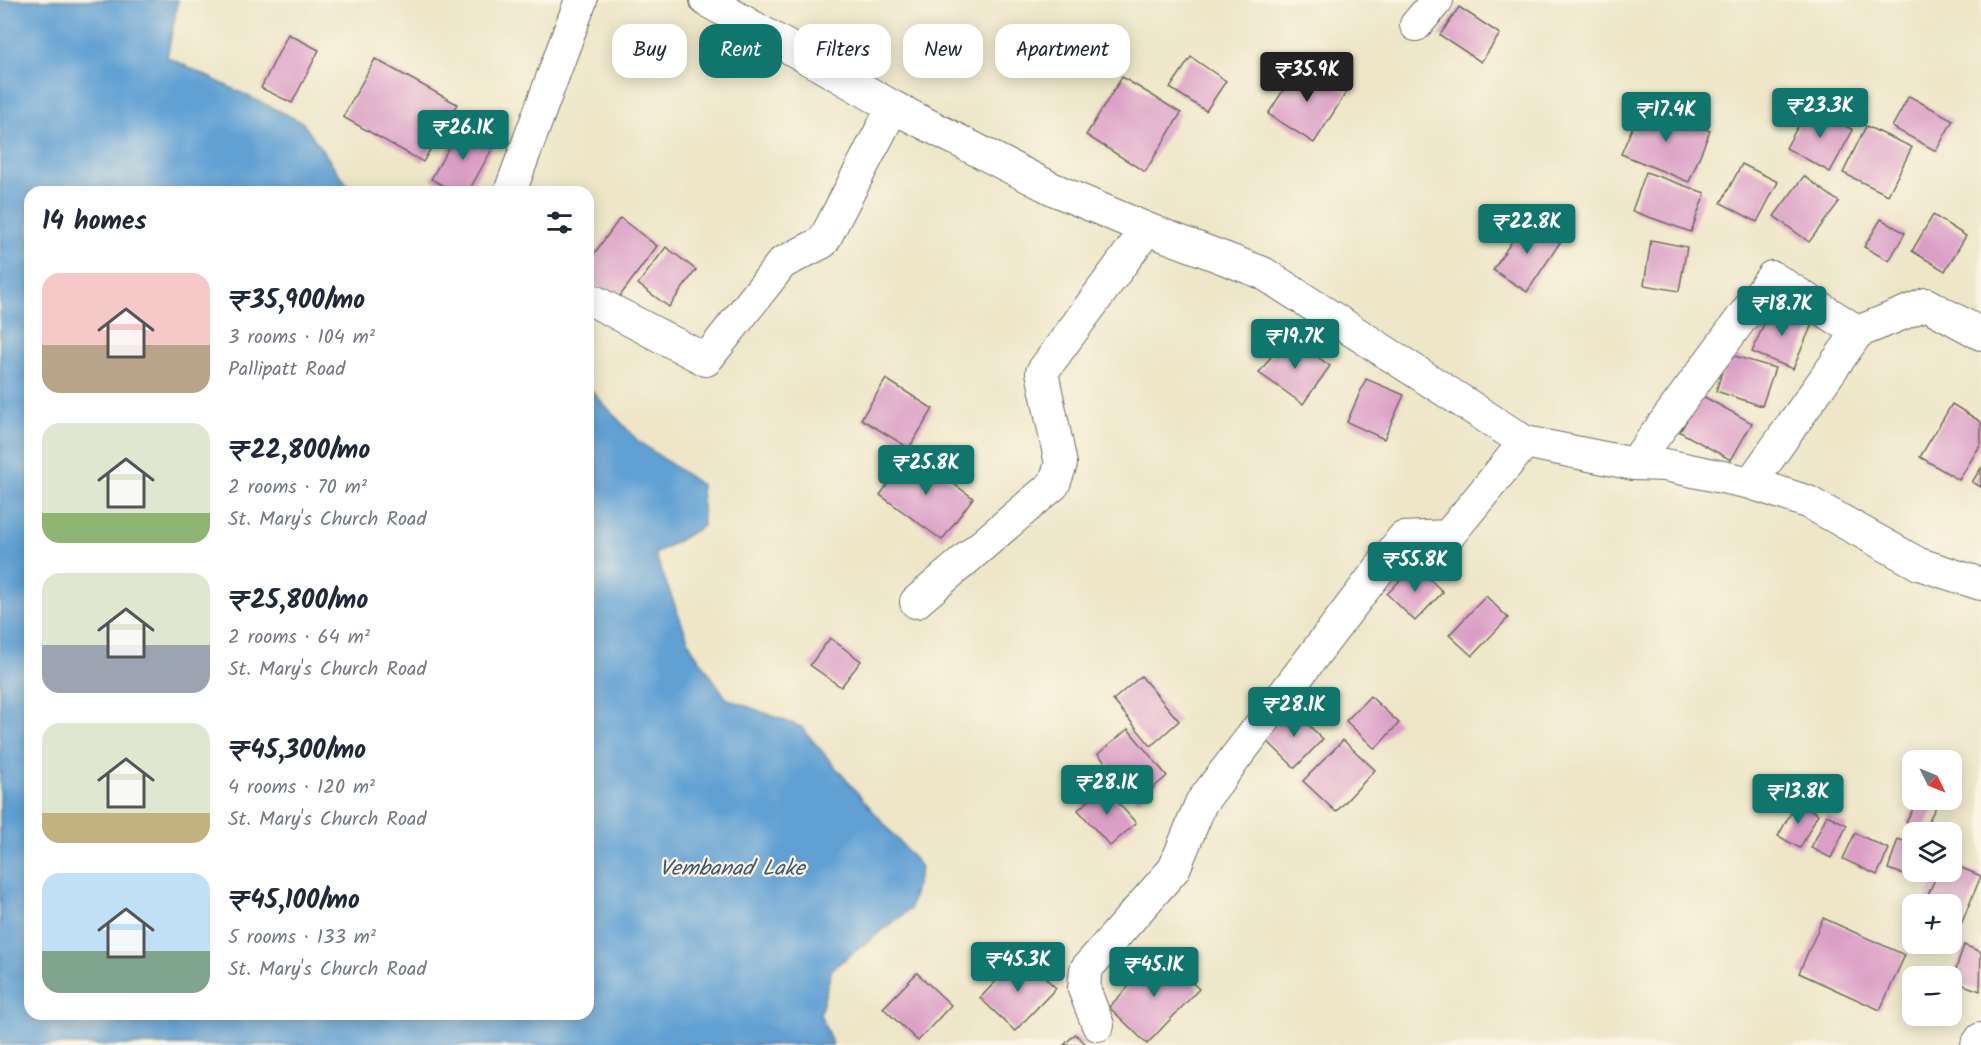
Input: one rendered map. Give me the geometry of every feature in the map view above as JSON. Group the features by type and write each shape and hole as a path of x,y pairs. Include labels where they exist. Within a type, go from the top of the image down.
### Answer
{"street":[{"path":"512,186 581,0"},
{"path":"706,0 893,107 1053,189 1147,229 1263,273 1526,442 1634,464 1665,465 1751,483 1808,502 1919,564 1981,584"},
{"path":"1416,25 1437,0"},
{"path":"594,301 706,360 782,263 823,242 893,107"},
{"path":"916,602 1054,484 1061,464 1041,372 1147,229"},
{"path":"1634,464 1772,277 1858,332"},
{"path":"1751,483 1858,332 1926,304 1981,334"},
{"path":"1098,1025 1084,989 1086,969 1174,869 1201,803 1403,538 1448,536 1526,442"},
{"path":"1977,1045 1981,1039"}],"water":[{"name":"Vembanad Lake","path":"0,0 178,0 167,57 302,122 348,186 24,186 24,1020 594,1020 594,393 638,441 701,485 703,526 655,554 691,647 726,698 801,727 921,867 910,909 832,969 820,1014 833,1045 0,1045"}],"building":[{"path":"1459,7 1500,34 1481,62 1440,35"},
{"path":"288,34 319,50 292,103 261,88"},
{"path":"1191,57 1226,81 1206,111 1170,88"},
{"path":"375,59 457,104 423,162 343,117"},
{"path":"1300,64 1346,93 1314,143 1268,114"},
{"path":"1121,78 1181,113 1145,172 1086,135"},
{"path":"1909,96 1953,120 1936,151 1892,127"},
{"path":"1643,103 1710,131 1689,182 1621,154"},
{"path":"1809,106 1853,130 1830,172 1786,148"},
{"path":"462,125 495,144 471,186 444,186 431,179"},
{"path":"1866,126 1912,147 1888,195 1843,173"},
{"path":"1742,164 1778,182 1757,222 1721,203"},
{"path":"1646,172 1705,193 1691,232 1632,211"},
{"path":"1804,176 1839,202 1809,242 1774,216"},
{"path":"1933,215 1966,236 1945,271 1912,251"},
{"path":"620,218 657,246 617,300 594,283 594,254"},
{"path":"1527,218 1561,241 1527,292 1493,270"},
{"path":"1881,219 1905,233 1889,261 1864,247"},
{"path":"1651,240 1687,247 1679,291 1644,285"},
{"path":"666,247 696,270 669,307 638,284"},
{"path":"1772,305 1813,322 1793,369 1752,352"},
{"path":"1287,335 1330,366 1303,404 1259,373"},
{"path":"1728,354 1775,368 1762,406 1716,391"},
{"path":"886,379 933,409 909,448 861,419"},
{"path":"1366,379 1404,395 1384,439 1347,422"},
{"path":"1701,395 1752,423 1731,460 1680,432"},
{"path":"1952,404 1981,422 1981,444 1959,480 1920,457"},
{"path":"910,452 973,498 942,540 880,495"},
{"path":"1981,468 1981,487 1972,482"},
{"path":"1415,565 1443,592 1415,621 1387,594"},
{"path":"1486,596 1508,618 1472,656 1449,635"},
{"path":"830,638 861,661 841,687 810,665"},
{"path":"1141,676 1179,721 1151,746 1113,700"},
{"path":"1370,696 1399,723 1375,749 1346,721"},
{"path":"1292,709 1323,739 1295,768 1264,738"},
{"path":"1128,729 1167,776 1138,801 1098,754"},
{"path":"1343,740 1375,770 1336,812 1303,781"},
{"path":"1104,787 1136,823 1110,846 1078,810"},
{"path":"1797,802 1818,814 1800,848 1778,836"},
{"path":"1913,810 1934,810 1928,822 1906,822"},
{"path":"1827,815 1847,825 1831,858 1811,848"},
{"path":"1855,833 1889,849 1877,875 1843,859"},
{"path":"1898,839 1902,840 1902,874 1888,869"},
{"path":"1962,868 1981,876 1962,922 1962,894 1928,894 1934,882 1962,882"},
{"path":"1823,918 1905,955 1880,1010 1799,973"},
{"path":"1964,945 1981,952 1980,991 1962,985 1962,966 1957,966"},
{"path":"1161,953 1199,989 1147,1044 1109,1007"},
{"path":"1021,955 1056,988 1015,1031 980,998"},
{"path":"917,973 951,1005 918,1041 883,1008"},
{"path":"1075,1034 1087,1045 1064,1045"}]}
